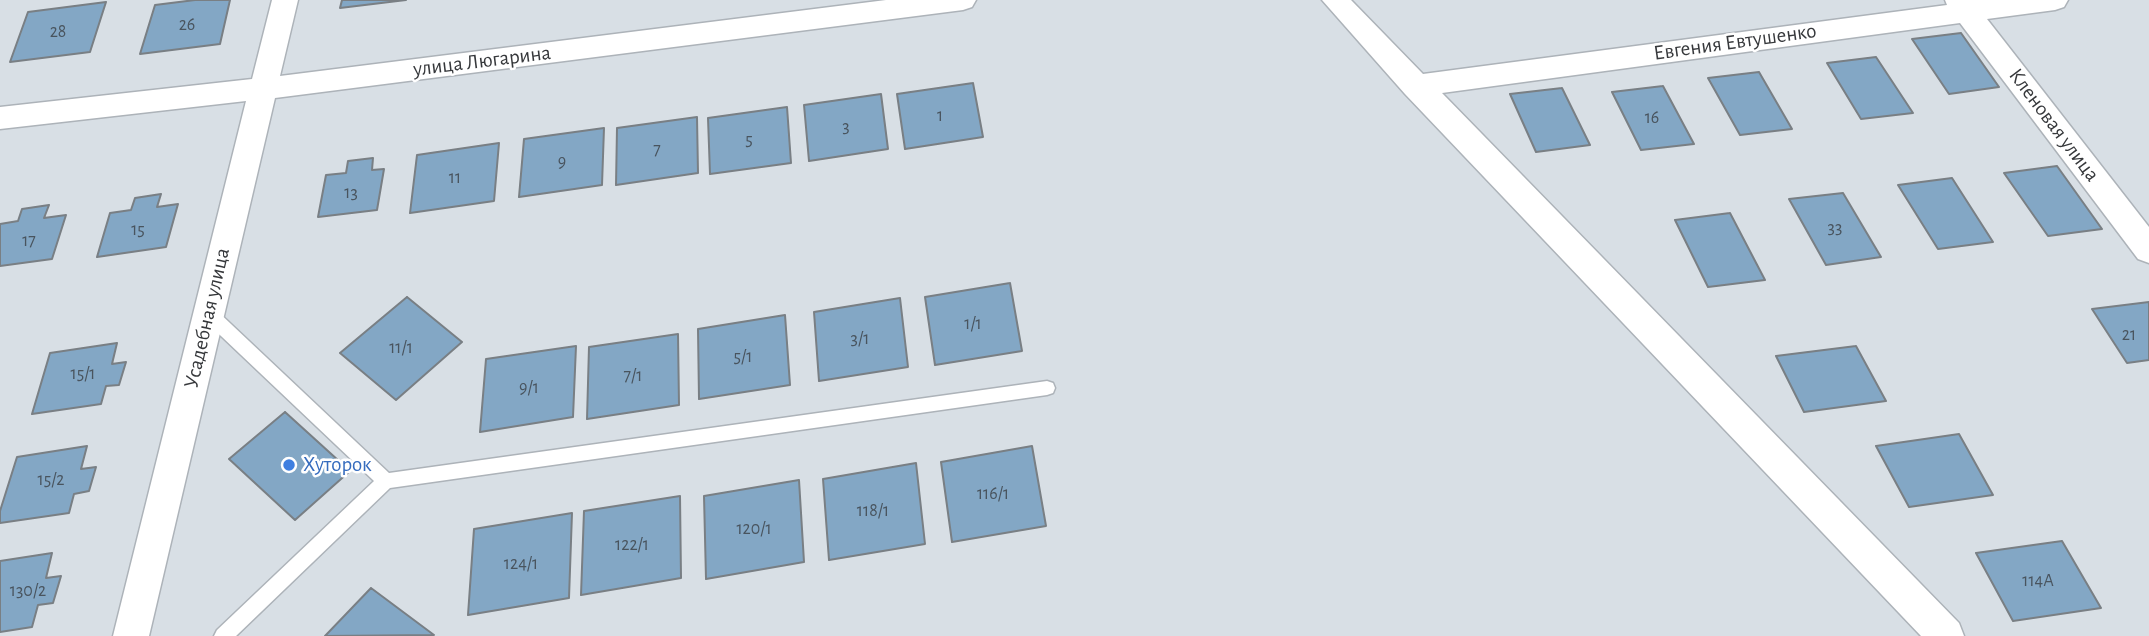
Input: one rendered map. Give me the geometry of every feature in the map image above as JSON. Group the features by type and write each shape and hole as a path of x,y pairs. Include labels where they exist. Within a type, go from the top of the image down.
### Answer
{"street":[{"name":"Усадебная улица","path":"131,636 261,89 285,0"},
{"name":"улица Люгарина","path":"0,118 261,89 963,0"},
{"path":"1335,0 1945,636"},
{"name":"Евгения Евтушенко","path":"1415,86 1962,6 2054,0"},
{"name":"Кленовая улица","path":"1962,6 2149,250"}],"lane":[{"path":"208,313 386,481"},
{"path":"223,636 386,481 1047,388"}],"building":[{"path":"195,0 230,0 220,44 140,54 155,5"},
{"path":"342,0 406,0 340,8"},
{"path":"106,2 90,52 10,62 28,12"},
{"path":"1961,33 1999,87 1949,94 1912,39"},
{"path":"1876,57 1913,113 1861,119 1827,63"},
{"path":"1759,72 1792,129 1740,135 1708,78"},
{"path":"973,83 983,137 905,149 897,94"},
{"path":"1663,86 1694,144 1641,150 1612,92"},
{"path":"1562,88 1590,145 1536,152 1510,94"},
{"path":"881,94 888,149 809,161 804,105"},
{"path":"787,107 791,163 710,174 708,118"},
{"path":"697,117 698,173 616,185 617,128"},
{"path":"604,128 602,185 519,197 524,139"},
{"path":"499,143 494,201 410,213 417,155"},
{"path":"373,158 372,170 384,169 377,210 318,217 326,175 346,173 348,161"},
{"path":"2057,166 2102,229 2048,236 2004,173"},
{"path":"1952,178 1993,242 1938,249 1898,185"},
{"path":"1843,193 1881,257 1826,265 1789,199"},
{"path":"161,194 157,207 178,204 166,247 97,257 110,213 131,210 135,198"},
{"path":"49,205 44,218 66,215 52,259 0,266 0,224 18,221 22,209"},
{"path":"1730,213 1765,280 1708,287 1675,220"},
{"path":"1010,283 1022,351 935,365 925,297"},
{"path":"407,297 462,342 396,400 340,353"},
{"path":"900,298 908,367 819,381 814,312"},
{"path":"2149,302 2149,360 2127,363 2092,309"},
{"path":"785,315 790,385 699,399 698,329"},
{"path":"678,334 679,405 587,419 589,347"},
{"path":"117,343 112,364 126,362 119,385 106,386 101,404 32,414 50,353"},
{"path":"576,346 573,417 480,432 486,359"},
{"path":"1856,346 1886,401 1804,412 1776,356"},
{"name":"Хуторок","path":"285,412 350,471 295,520 229,459"},
{"path":"1959,434 1993,495 1909,507 1876,446"},
{"path":"87,446 81,469 96,467 89,491 74,494 69,513 0,523 0,511 17,457"},
{"path":"1032,446 1046,526 952,542 941,462"},
{"path":"916,463 925,544 829,560 823,479"},
{"path":"799,480 804,562 706,579 704,496"},
{"path":"680,496 681,578 581,595 584,511"},
{"path":"572,513 569,598 468,615 474,529"},
{"path":"2062,541 2101,608 2013,621 1976,553"},
{"path":"52,553 46,578 61,576 53,603 38,605 32,627 0,632 0,561"},
{"path":"371,588 434,635 325,636"}],"place":[{"name":"Хуторок","path":"289,465"}]}
